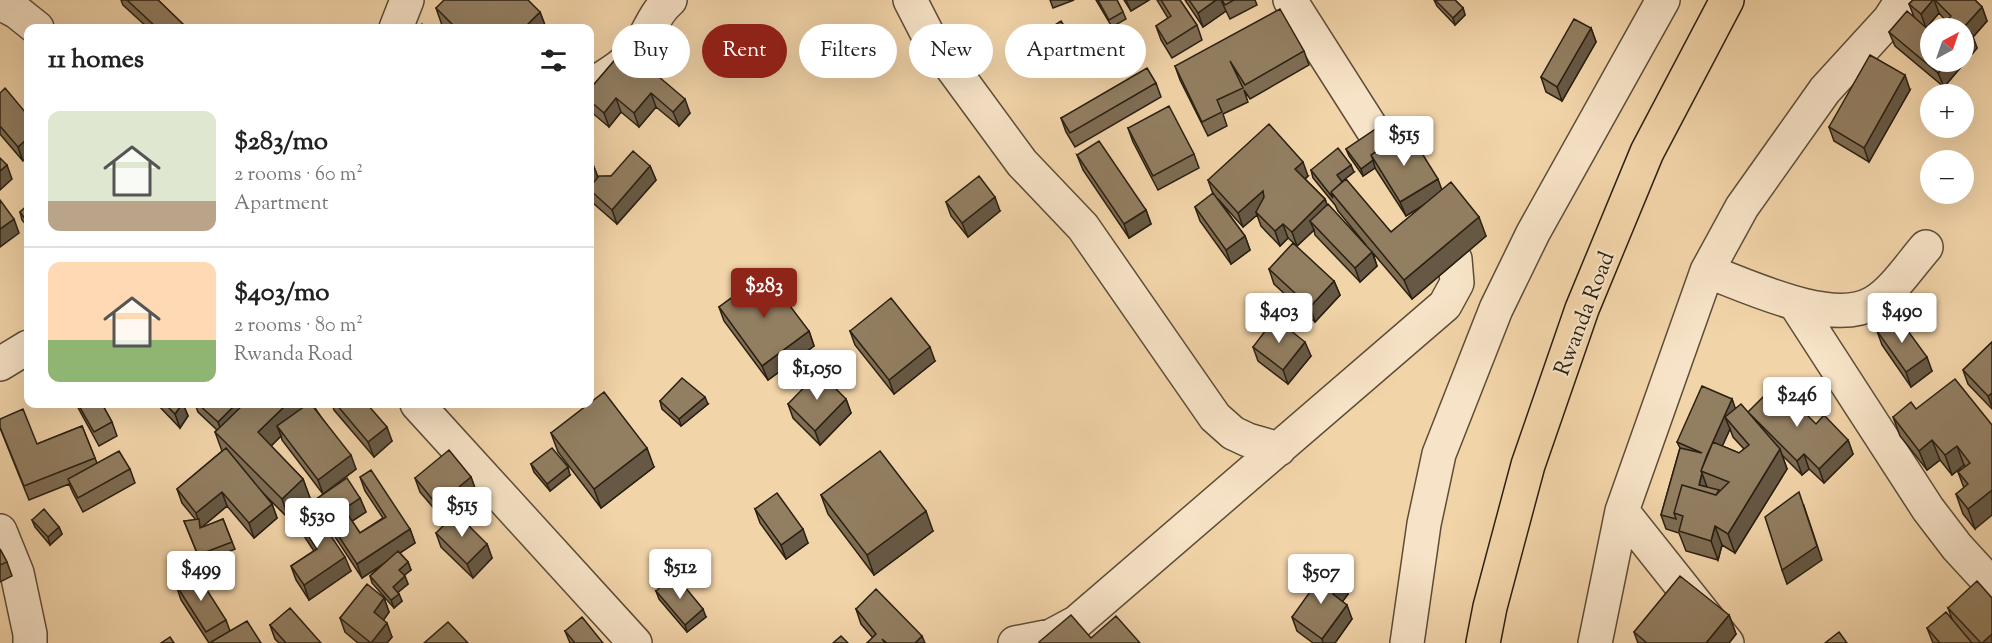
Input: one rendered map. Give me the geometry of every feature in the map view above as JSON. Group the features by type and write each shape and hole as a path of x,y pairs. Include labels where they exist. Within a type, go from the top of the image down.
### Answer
{"highway":[{"name":"Rwanda Road","path":"1483,643 1528,465 1582,309 1647,152 1727,0"}],"street":[{"path":"397,24 406,0"},
{"path":"594,83 623,65 638,49 657,16 670,0"},
{"path":"910,0 928,35 1022,163 1083,227 1215,417 1233,433 1279,449"},
{"path":"1015,643 1051,636 1077,622 1445,305 1457,283 1455,259 1290,0"},
{"path":"1407,643 1424,524 1439,454 1496,309 1533,233 1663,0"},
{"path":"1595,643 1622,511 1707,271 1742,207 1825,90 1889,20 1902,0"},
{"path":"0,3 17,12 32,24"},
{"path":"1707,271 1796,305 1849,312 1875,303 1926,247"},
{"path":"1796,305 1928,509 1957,547 1992,585"},
{"path":"0,364 24,349"},
{"path":"421,408 635,643"},
{"path":"1622,511 1727,643"},
{"path":"0,531 17,573 30,643"}],"building":[{"path":"127,0 158,0 183,24 153,24"},
{"path":"444,0 528,0 540,12 528,24 452,24 436,8"},
{"path":"1098,0 1117,0 1123,12 1109,20"},
{"path":"1161,0 1180,0 1197,25 1167,44 1156,26 1171,16"},
{"path":"1189,0 1216,0 1198,13"},
{"path":"1222,0 1234,0 1225,5"},
{"path":"1435,0 1455,0 1463,8 1453,18"},
{"path":"1913,0 1933,0 1921,14 1909,4"},
{"path":"1935,0 1975,0 1982,7 1972,18 1949,18 1951,16"},
{"path":"1280,9 1304,51 1245,85 1230,61 1243,88 1217,100 1222,112 1202,122 1175,66"},
{"path":"1907,11 1920,22 1920,58 1889,32"},
{"path":"1574,19 1591,28 1557,87 1541,77"},
{"path":"1870,55 1905,75 1864,148 1829,127"},
{"path":"612,63 612,78 660,78 685,99 673,112 651,93 634,113 616,98 604,113 594,104 594,84"},
{"path":"1146,69 1156,83 1070,133 1061,118 1130,78 1146,78"},
{"path":"5,88 24,111 24,142 18,147 0,126 0,93"},
{"path":"1169,106 1194,154 1153,176 1128,128"},
{"path":"1269,124 1303,162 1295,169 1325,199 1292,232 1283,224 1275,231 1256,212 1264,197 1263,191 1238,213 1208,180"},
{"path":"1383,124 1394,140 1371,155 1373,160 1361,169 1346,149"},
{"path":"1408,131 1438,179 1400,202 1371,155"},
{"path":"1099,141 1146,210 1124,224 1077,155"},
{"path":"1338,148 1351,165 1337,175 1342,182 1331,192 1333,198 1311,170"},
{"path":"633,151 650,166 612,210 594,194 594,182 599,176 611,176"},
{"path":"0,158 7,165 0,171"},
{"path":"979,176 995,197 962,223 946,202"},
{"path":"1346,179 1391,232 1451,182 1479,217 1404,280 1331,192"},
{"path":"1213,193 1245,236 1226,250 1195,207"},
{"path":"0,200 14,219 0,229"},
{"path":"1328,204 1372,252 1355,268 1310,221"},
{"path":"1293,243 1334,281 1310,307 1269,269"},
{"path":"765,273 809,331 762,366 719,307"},
{"path":"891,298 930,347 889,380 850,331"},
{"path":"1897,316 1927,357 1906,372 1877,331"},
{"path":"1275,318 1305,342 1283,370 1253,347"},
{"path":"1992,342 1992,393 1988,396 1963,370"},
{"path":"819,372 846,399 815,431 788,404"},
{"path":"682,378 705,397 679,419 660,401"},
{"path":"1955,379 1992,425 1992,490 1968,509 1956,494 1968,484 1958,472 1970,463 1957,446 1945,455 1932,440 1919,451 1893,417 1911,402 1916,409"},
{"path":"1776,384 1816,424 1824,415 1848,440 1819,469 1804,454 1797,461 1748,412"},
{"path":"1702,386 1732,399 1707,455 1699,485 1719,490 1716,495 1682,485 1674,513 1676,519 1661,515 1680,448 1702,453 1677,442"},
{"path":"604,392 647,448 594,489 551,433 583,408 594,408 594,400"},
{"path":"1741,404 1780,449 1728,534 1715,526 1711,541 1679,531 1683,516 1674,513 1682,485 1716,495 1729,482 1701,471 1713,442 1739,453 1749,445 1725,417"},
{"path":"80,408 104,408 112,422 94,432"},
{"path":"169,408 179,408 175,414"},
{"path":"202,408 232,408 218,422"},
{"path":"240,408 283,408 258,432 303,479 282,499 215,432"},
{"path":"302,408 314,408 351,455 318,480 277,426"},
{"path":"339,408 370,408 387,427 368,442"},
{"path":"23,409 37,444 82,426 95,458 24,486 0,427 0,419"},
{"path":"226,448 272,504 249,523 222,492 196,513 177,489"},
{"path":"552,448 568,467 547,484 531,464"},
{"path":"449,450 471,477 437,505 415,478"},
{"path":"119,451 130,469 78,498 68,479"},
{"path":"880,451 926,511 867,555 821,495"},
{"path":"371,470 410,529 357,564 315,500 347,478 360,498 344,509 360,533 386,517 360,477"},
{"path":"1799,492 1817,546 1782,570 1765,517"},
{"path":"777,493 803,529 781,545 755,509"},
{"path":"44,509 59,527 48,537 32,520"},
{"path":"313,509 345,557 304,585 291,566 317,549 297,519"},
{"path":"456,513 487,544 467,564 436,533"},
{"path":"199,519 200,528 223,519 232,542 198,555 184,521"},
{"path":"0,549 7,562 0,565"},
{"path":"398,551 408,562 399,570 405,576 393,587 399,594 391,600 370,576"},
{"path":"1327,568 1343,580 1333,594 1347,605 1322,639 1292,617"},
{"path":"196,573 226,620 206,632 176,585"},
{"path":"675,575 703,609 685,625 656,591"},
{"path":"1680,576 1729,615 1706,643 1647,643 1634,632"},
{"path":"1977,581 1992,598 1992,634 1982,643 1948,608"},
{"path":"367,584 384,598 374,612 387,623 371,643 340,618"},
{"path":"876,589 922,636 915,643 887,643 882,639 885,643 867,643 876,634 856,609"},
{"path":"290,608 321,643 286,643 270,625"},
{"path":"1946,612 1972,643 1940,643 1927,628"},
{"path":"1071,615 1091,638 1116,616 1140,643 1039,642"},
{"path":"582,617 603,643 575,643 565,631"},
{"path":"247,621 261,643 211,643 211,642"},
{"path":"448,622 468,643 424,643"},
{"path":"1839,632 1847,643 1825,643"},
{"path":"841,636 848,643 833,643"},
{"path":"170,637 174,643 161,643"}]}
